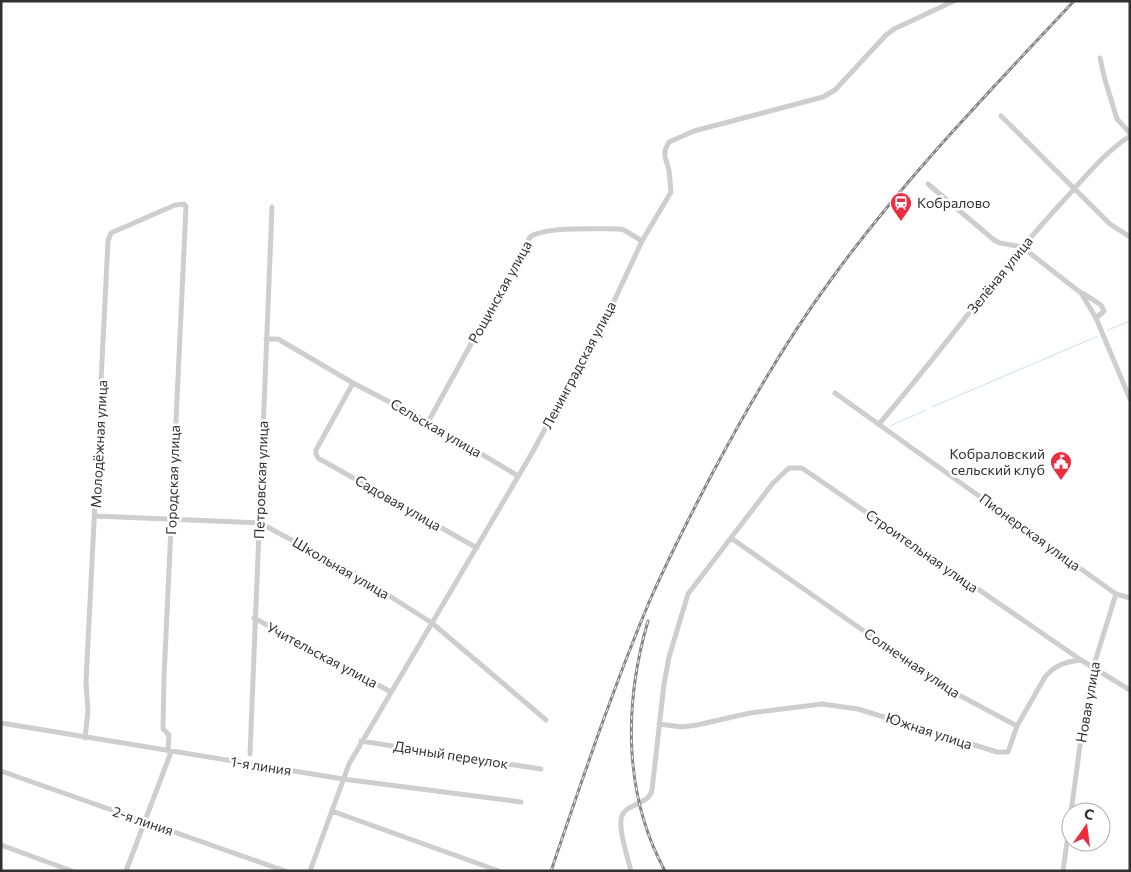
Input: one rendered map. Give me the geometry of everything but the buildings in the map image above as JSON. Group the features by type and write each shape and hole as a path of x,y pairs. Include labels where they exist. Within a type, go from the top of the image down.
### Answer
{"street":[{"name":"Ленинградская улица","path":"310,871 349,764 518,476 615,299 642,241 671,192 669,170 665,157 665,150 669,142 694,131 823,97 834,90 894,29 954,1"},
{"path":"1100,58 1117,119 1130,134"},
{"path":"1001,116 1110,224 1130,236"},
{"name":"Зелёная улица","path":"879,424 1022,247 1111,150 1130,134"},
{"path":"928,184 994,240 1022,247 1081,293 1101,305 1104,311 1096,318"},
{"name":"Молодёжная улица","path":"85,738 88,711 86,682 96,516 108,241 111,233 175,205 184,204 186,207"},
{"name":"Городская улица","path":"170,752 169,735 162,729 172,518 173,443 186,207"},
{"name":"Петровская улица","path":"250,754 272,207"},
{"name":"Рощинская улица","path":"428,422 530,238 535,234 546,231 619,229 642,241"},
{"path":"1081,293 1096,318 1130,399"},
{"name":"Сельская улица","path":"266,339 278,339 353,383 428,422 518,476"},
{"name":"Садовая улица","path":"353,383 316,450 317,456 477,548"},
{"name":"Пионерская улица","path":"834,393 1116,594 1130,598"},
{"name":"Строительная улица","path":"731,538 781,474 789,468 802,468 1092,668 1130,690"},
{"name":"Школьная улица","path":"96,516 260,523 362,578 432,623 546,720"},
{"path":"631,871 621,828 621,819 623,812 651,795 669,658 688,594 731,538"},
{"name":"Солнечная улица","path":"731,538 944,687 1017,726"},
{"name":"Новая улица","path":"1072,802 1092,668 1116,594"},
{"name":"Учительская улица","path":"254,618 391,692"},
{"path":"1017,726 1050,671 1061,664 1081,660"},
{"name":"Южная улица","path":"659,724 682,727 750,714 822,704 858,708 997,752 1008,752 1017,726"},
{"name":"1-я линия","path":"1,724 343,779 521,802"},
{"name":"Дачный переулок","path":"362,742 541,770"},
{"path":"126,871 170,752"},
{"name":"2-я линия","path":"1,771 285,871"},
{"path":"332,811 499,871"},
{"path":"1,845 72,871"},
{"name":"Новая улица","path":"1063,871 1066,852"}],"waterway":[{"path":"1108,330 1130,321"},
{"path":"932,407 1098,336"},
{"path":"890,426 926,410"}],"railway":[{"path":"551,871 586,768 650,600 712,474 767,376 813,304 887,208 948,137 1074,1"},
{"path":"648,621 640,652 635,684 632,748 635,780 641,811 651,842 665,871"}],"place":[{"name":"Кобралово","path":"901,222"},
{"name":"Кобраловский сельский клуб","path":"1061,481"}]}
